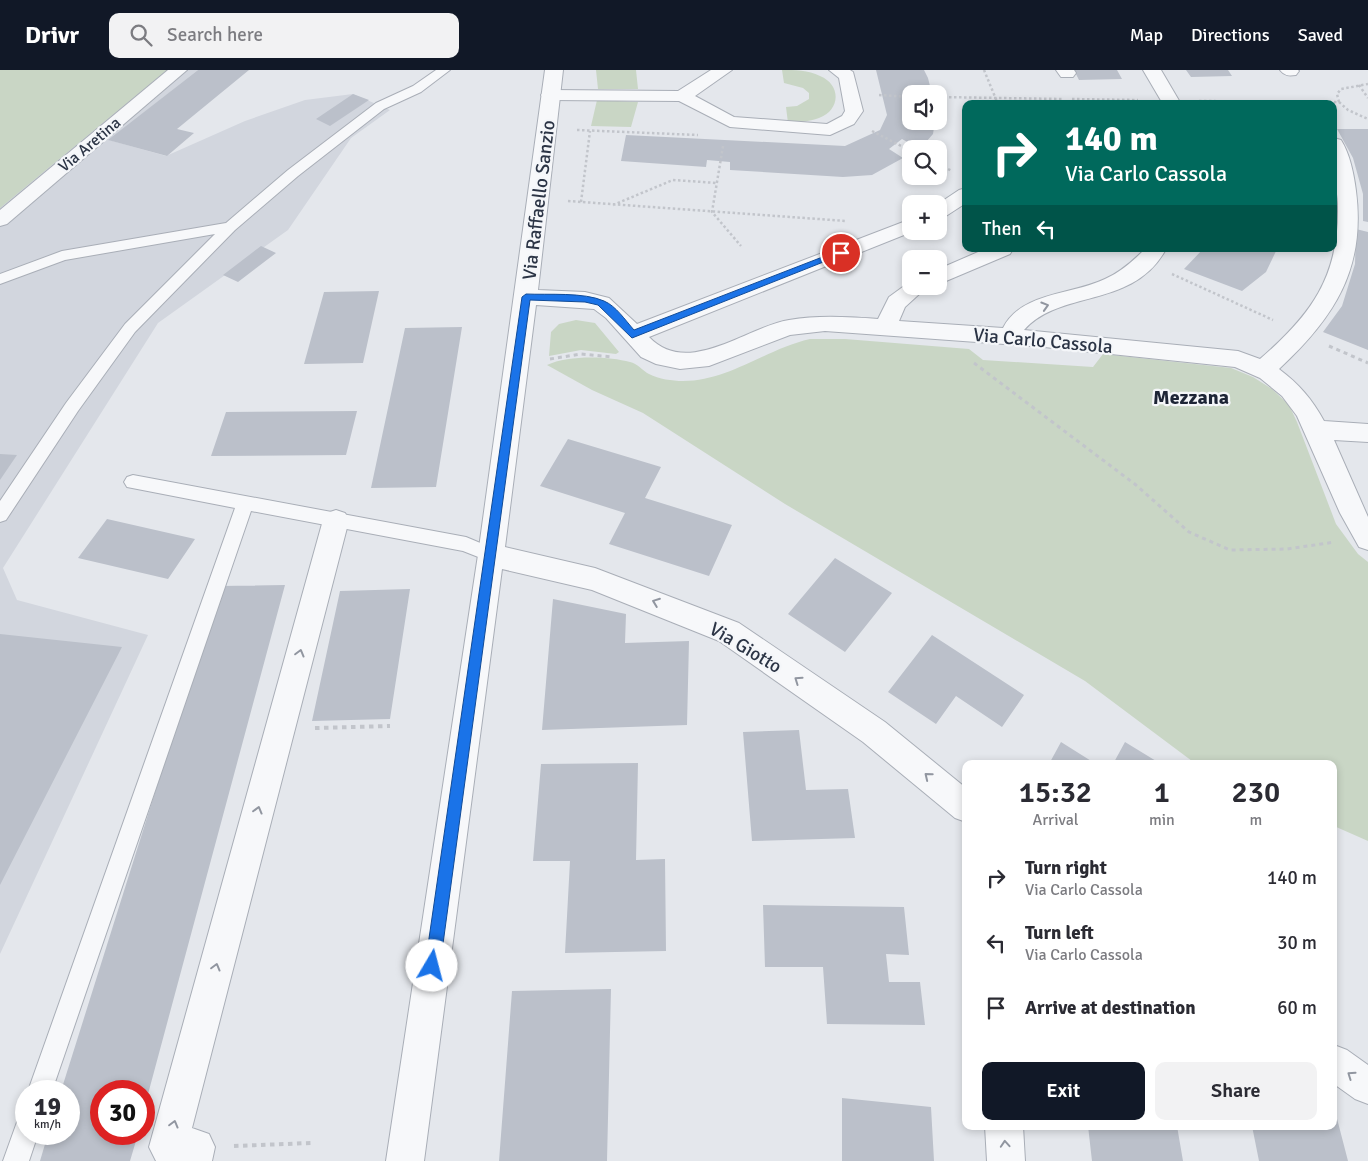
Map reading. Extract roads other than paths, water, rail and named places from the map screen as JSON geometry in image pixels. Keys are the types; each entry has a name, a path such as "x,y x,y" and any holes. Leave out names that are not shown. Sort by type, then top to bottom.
{"street":[{"name":"Via Aretina","path":"0,220 178,70"},
{"path":"682,96 722,70"},
{"path":"552,82 682,96 730,122 830,130 848,120 854,111 847,76 838,70"},
{"path":"1152,70 1170,100"},
{"name":"Via Raffaello Sanzio","path":"405,1161 491,555 526,297 552,82"},
{"path":"1264,369 1314,319 1328,299 1343,255 1348,228 1348,196 1337,153"},
{"path":"947,207 962,197"},
{"path":"632,335 902,229"},
{"path":"947,274 996,252"},
{"path":"1010,336 1016,324 1028,313 1112,286 1135,272 1150,256"},
{"path":"887,326 891,309 898,298 903,295"},
{"name":"Via Carlo Cassola","path":"526,297 585,299 601,303 614,313 632,335 656,355 688,361 719,355 773,333 799,326 839,323 1010,336 1229,357 1264,369 1300,400 1319,430 1343,495 1368,538"},
{"path":"1319,430 1368,434"},
{"path":"195,1154 168,1147 336,520"},
{"name":"Via Giotto","path":"491,555 595,579 729,632 874,732 962,804"},
{"path":"1337,1065 1368,1086"},
{"path":"1004,1130 1006,1161"}],"lane":[{"path":"0,515 72,407 130,328 230,227 293,173 380,106 417,89 444,70"},
{"path":"0,279 62,256 230,227"},
{"path":"133,482 466,544 491,555"},
{"path":"44,1080 245,503"},
{"path":"16,1161 21,1145"}],"district":[{"name":"Mezzana","path":"1191,397"}]}
